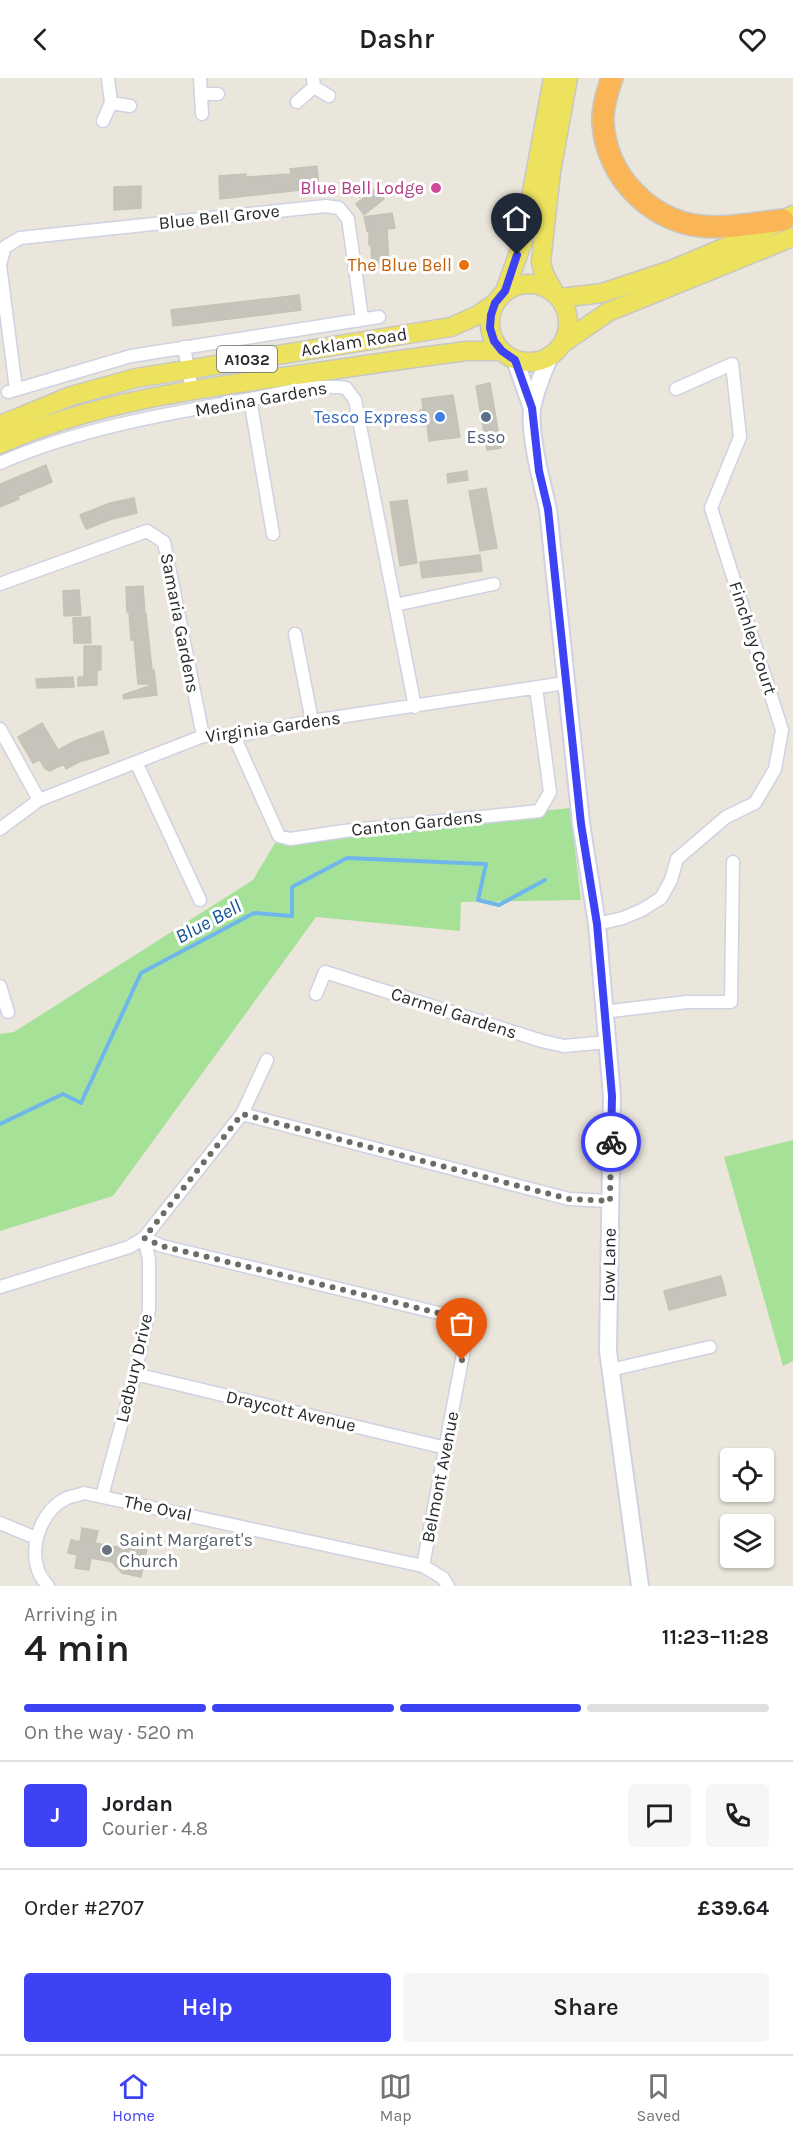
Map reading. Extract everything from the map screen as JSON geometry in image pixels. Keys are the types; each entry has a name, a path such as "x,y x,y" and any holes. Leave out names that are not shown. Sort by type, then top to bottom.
{"highway":[{"path":"612,78 606,95 603,123 608,149 618,171 633,192 653,210 678,221 699,226 789,228"}],"main road":[{"path":"509,355 494,341 490,328 491,315 523,241 553,78"},
{"path":"557,350 567,332 569,320 566,309 544,274 541,262 551,172 568,78"},
{"name":"A1032","path":"500,297 522,284 532,284 556,294 602,292 671,270 740,241 789,228"},
{"name":"A1032","path":"509,355 533,362 557,350 608,312 789,228"},
{"name":"Acklam Road","path":"0,424 71,396 136,378 451,327 478,315 500,297"},
{"name":"Low Lane","path":"532,408 541,377 557,350"},
{"name":"Acklam Road","path":"0,444 103,408 192,390 466,351 509,355"},
{"name":"Low Lane","path":"509,355 532,408 539,471 550,528 581,824 597,924 612,1096 608,1351 640,1586"}],"street":[{"path":"103,121 111,103 108,78"},
{"path":"200,78 202,114"},
{"path":"297,102 313,83 328,96"},
{"path":"201,94 218,94"},
{"path":"111,103 130,106"},
{"name":"Blue Bell Grove","path":"362,318 348,219 339,208 326,206 20,238 5,247 0,264 12,391 131,356 380,317"},
{"path":"184,347 192,390"},
{"name":"Finchley Court","path":"597,924 623,918 661,898 677,859 726,817 755,803 775,769 782,730 711,508 740,437 732,364 676,389"},
{"name":"Medina Gardens","path":"0,463 29,450 75,436 157,417 332,386 346,388 355,400 415,707"},
{"path":"250,399 273,534"},
{"name":"Samaria Gardens","path":"0,584 147,531 164,542 202,736"},
{"path":"395,604 494,584"},
{"path":"295,634 312,722"},
{"name":"Virginia Gardens","path":"0,829 39,800 202,736 234,736 565,683"},
{"name":"Canton Gardens","path":"234,736 279,836 290,839 344,831 539,811 550,792 536,688"},
{"path":"0,729 39,800"},
{"path":"136,762 200,900"},
{"path":"603,1012 687,1002 731,1002 733,862"},
{"name":"Carmel Gardens","path":"316,994 325,972 542,1041 564,1046 607,1042"},
{"path":"0,986 8,1012"},
{"path":"0,1287 129,1247 144,1238 242,1114 267,1060"},
{"path":"242,1114 569,1199 610,1201"},
{"name":"Ledbury Drive","path":"102,1496 135,1374 149,1310 149,1258 144,1238"},
{"name":"Belmont Avenue","path":"144,1238 162,1246 451,1316 462,1323 466,1338 423,1566"},
{"path":"610,1370 710,1347"},
{"name":"Draycott Avenue","path":"135,1374 446,1448"},
{"name":"The Oval","path":"36,1538 44,1518 65,1499 84,1493 423,1566 443,1578 448,1586"},
{"path":"0,1523 36,1538 35,1552 40,1575 48,1586"}],"green space":[{"path":"570,808 581,900 461,902 460,931 316,917 113,1196 0,1231 0,1034 14,1032 253,880 275,843 296,844 343,833"},
{"path":"793,1140 793,1361 783,1366 724,1157"}],"building":[{"path":"317,166 319,188 220,199 219,176 291,174 290,169"},
{"path":"141,186 141,208 114,210 114,187"},
{"path":"375,189 384,199 364,215 356,204"},
{"path":"392,213 395,228 387,229 389,266 372,267 369,230 367,231 364,217"},
{"path":"299,295 301,310 173,326 171,310"},
{"path":"490,383 501,448 487,450 476,386"},
{"path":"453,395 460,437 429,441 427,425 422,426 420,410 423,410 422,399"},
{"path":"46,465 52,482 18,496 19,499 0,507 0,484"},
{"path":"467,471 468,480 448,483 447,474"},
{"path":"486,488 497,548 480,551 469,491"},
{"path":"134,498 137,513 86,529 80,515 110,503"},
{"path":"407,500 417,563 400,566 390,502"},
{"path":"480,555 482,571 422,578 420,562"},
{"path":"143,586 157,695 124,699 123,695 155,684 138,684 134,640 131,640 129,612 127,612 126,587"},
{"path":"79,590 81,615 64,616 63,591"},
{"path":"90,617 91,643 74,643 73,618"},
{"path":"84,646 101,646 101,670 97,670 97,685 78,686 78,677 84,677"},
{"path":"73,677 74,687 37,688 36,679"},
{"path":"42,723 58,750 103,731 109,753 79,762 66,769 64,764 50,771 45,769 40,760 33,763 18,737"},
{"path":"721,1276 726,1295 669,1310 664,1291"},
{"name":"Saint Margaret's Church","path":"82,1528 98,1531 95,1543 116,1547 129,1540 148,1543 141,1577 122,1573 112,1562 91,1558 89,1570 75,1568 77,1555 68,1553 71,1540 80,1542"}],"waterway":[{"name":"Blue Bell","path":"0,1124 63,1094 81,1103 141,973 254,913 292,916 292,887 347,858 486,864 478,900 499,905 545,880"}],"way so far":[{"path":"462,1360 466,1338 462,1323 451,1316 162,1246 144,1238 242,1114 569,1199 610,1201 611,1142"}],"place":[{"name":"Blue Bell Lodge","path":"436,188"},
{"name":"The Blue Bell","path":"464,265"},
{"name":"Tesco Express","path":"440,417"},
{"name":"Esso","path":"486,417"},
{"name":"Saint Margaret's Church","path":"107,1550"}],"route":[{"path":"517,255 505,291 495,303 490,328 494,341 502,351 515,360 522,375 532,408 539,471 548,509 581,824 597,924 612,1096 611,1142"}]}
